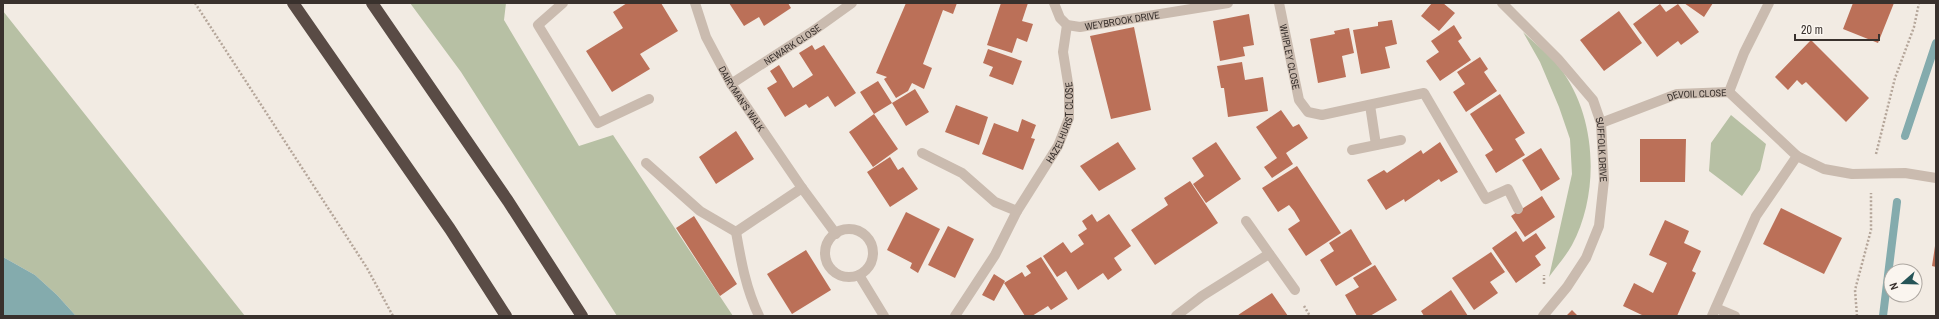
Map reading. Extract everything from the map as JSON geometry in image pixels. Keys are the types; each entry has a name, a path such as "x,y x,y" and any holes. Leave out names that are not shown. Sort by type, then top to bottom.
{"highway":[{"path":"293,3 450,229 506,316"},
{"path":"372,3 508,201 582,316"}],"street":[{"path":"563,3 538,25 598,123 649,99"},
{"name":"DAIRYMAN'S WALK","path":"695,3 706,37 731,84 802,188 836,234"},
{"name":"NEWARK CLOSE","path":"731,84 813,31 852,3"},
{"path":"1054,3 1060,18 1067,25"},
{"name":"WEYBROOK DRIVE","path":"1067,25 1080,27 1170,8 1228,3"},
{"name":"WHIPLEY CLOSE","path":"1279,3 1299,100 1308,112 1322,115 1424,93 1486,199 1508,189 1518,209"},
{"name":"SUFFOLK DRIVE","path":"1502,3 1558,59 1593,100 1601,123 1604,180 1599,226 1586,258 1567,287 1543,316"},
{"path":"1729,92 1744,53 1769,3"},
{"name":"HAZELHURST CLOSE","path":"955,316 995,255 1017,211 1058,146 1069,118 1069,89 1063,52 1067,25"},
{"name":"DEVOIL CLOSE","path":"1601,123 1677,94 1729,92 1797,156 1824,169 1852,174 1905,173 1936,178"},
{"path":"1370,105 1376,144"},
{"path":"1352,150 1401,140"},
{"path":"922,153 962,173 995,202 1017,211"},
{"path":"1734,316 1714,312 1756,216 1797,156"},
{"path":"646,162 700,211 736,232 742,266 752,300 759,316"},
{"path":"736,232 802,188"},
{"path":"1246,221 1294,290"},
{"path":"848,229 856,230 869,240 872,246 872,261 868,268 859,275 849,277 842,276 830,267 826,259 826,251 828,243 836,234 848,229"},
{"path":"1176,316 1202,296 1269,254"},
{"path":"859,275 884,316"}],"path":[{"path":"195,3 367,268 393,316"},
{"path":"1857,316 1855,290 1871,230 1872,174 1895,78 1914,27 1919,3"}],"green space":[{"path":"410,3 506,3 504,20 579,146 613,135 733,316 617,316 461,72"},
{"path":"3,11 245,316 76,316 57,295 35,275 3,257"},
{"path":"1523,32 1556,63 1572,87 1581,109 1587,131 1590,155 1590,179 1587,202 1581,224 1570,249 1549,277 1572,174 1570,139 1559,107 1540,62"},
{"path":"1731,115 1766,144 1760,170 1742,196 1709,171 1711,143"}],"water":[{"path":"3,257 35,275 57,295 76,316 3,316"}],"building":[{"path":"627,3 661,3 678,31 640,54 650,69 612,92 586,51 623,28 613,12"},
{"path":"729,3 788,3 791,8 764,26 759,17 744,26"},
{"path":"906,3 957,3 953,14 943,10 923,64 932,68 924,89 912,83 908,91 896,98 884,79 887,77 876,73"},
{"path":"1001,3 1028,3 1022,21 1033,24 1027,42 1017,38 1012,53 987,45"},
{"path":"1432,3 1443,3 1455,13 1439,31 1421,16"},
{"path":"1684,3 1713,3 1704,17"},
{"path":"1853,3 1894,3 1878,43 1843,29"},
{"path":"1660,4 1666,12 1678,4 1699,32 1681,45 1678,41 1657,57 1633,24"},
{"path":"1619,11 1642,43 1604,71 1580,40"},
{"path":"1249,14 1254,45 1243,47 1245,56 1220,61 1213,21"},
{"path":"1392,20 1397,44 1385,47 1390,68 1361,74 1353,30 1378,26 1378,22"},
{"path":"1454,25 1462,38 1458,41 1471,60 1440,81 1426,61 1439,52 1431,41"},
{"path":"1134,27 1151,110 1111,119 1090,36"},
{"path":"1349,28 1354,53 1342,56 1346,77 1318,83 1310,39 1335,34 1334,31"},
{"path":"1811,40 1869,98 1846,122 1806,82 1802,85 1797,80 1788,90 1775,77"},
{"path":"812,45 815,50 824,45 856,93 835,107 828,96 809,108 806,104 785,117 767,88 777,82 770,71 779,65 793,88 813,75 799,53"},
{"path":"988,49 1022,61 1013,85 989,76 993,67 983,63"},
{"path":"1480,57 1488,69 1484,72 1497,91 1466,112 1453,92 1465,84 1457,72"},
{"path":"1242,62 1245,80 1263,77 1268,111 1228,117 1224,88 1221,88 1217,66"},
{"path":"878,81 892,103 874,114 860,92"},
{"path":"915,89 929,112 906,126 892,103"},
{"path":"1500,94 1525,133 1515,139 1525,155 1496,173 1485,155 1493,150 1470,114"},
{"path":"956,105 988,117 979,145 945,132"},
{"path":"1281,110 1293,127 1299,124 1308,138 1286,153 1293,164 1272,178 1264,167 1277,158 1256,127"},
{"path":"874,114 898,149 873,167 849,132"},
{"path":"1022,119 1036,125 1031,138 1035,139 1023,170 982,154 994,123 1018,132"},
{"path":"736,131 754,159 716,184 699,157"},
{"path":"1640,139 1686,139 1685,182 1640,182"},
{"path":"1118,142 1136,169 1099,191 1080,166"},
{"path":"1216,142 1241,179 1206,203 1193,184 1204,176 1192,158"},
{"path":"1440,142 1458,172 1441,182 1439,179 1405,202 1404,199 1386,210 1367,180 1384,170 1387,173 1421,150 1423,154"},
{"path":"1541,148 1560,179 1541,191 1522,160"},
{"path":"890,157 898,170 903,167 918,189 890,207 867,172"},
{"path":"1297,166 1341,233 1306,256 1288,229 1300,221 1294,211 1289,205 1278,212 1262,188"},
{"path":"1190,181 1218,223 1155,265 1131,230 1168,205 1164,198"},
{"path":"1542,196 1555,217 1525,237 1511,216"},
{"path":"1781,208 1842,238 1824,274 1763,244"},
{"path":"906,212 940,229 918,273 910,268 912,263 887,250"},
{"path":"1092,214 1097,222 1109,214 1131,246 1114,258 1122,270 1108,280 1103,273 1078,290 1066,271 1057,277 1043,256 1063,242 1071,253 1084,244 1078,235 1087,229 1082,221"},
{"path":"694,216 737,284 720,296 676,228"},
{"path":"1665,220 1689,231 1684,243 1701,251 1692,271 1696,273 1677,316 1644,316 1623,306 1634,283 1653,293 1667,263 1649,255"},
{"path":"948,226 974,239 955,278 928,265"},
{"path":"1351,229 1372,264 1336,286 1320,260 1334,251 1329,243"},
{"path":"1516,231 1523,242 1536,233 1546,248 1535,256 1541,265 1516,283 1492,248"},
{"path":"1936,246 1936,267 1932,266"},
{"path":"806,250 831,290 792,314 767,274"},
{"path":"1491,252 1505,272 1490,282 1498,293 1474,310 1452,278"},
{"path":"1041,257 1068,299 1051,310 1048,306 1032,316 1025,316 1004,283 1022,272 1025,277 1031,273 1026,266"},
{"path":"1375,265 1397,300 1370,316 1357,316 1345,295 1359,287 1353,278"},
{"path":"994,274 1005,281 994,301 982,295"},
{"path":"1451,290 1468,316 1424,316 1421,311"},
{"path":"1272,293 1288,316 1237,316 1241,313"},
{"path":"1572,310 1578,316 1566,316"}],"waterway":[{"path":"1905,136 1936,43"},
{"path":"1883,316 1897,202"}]}
